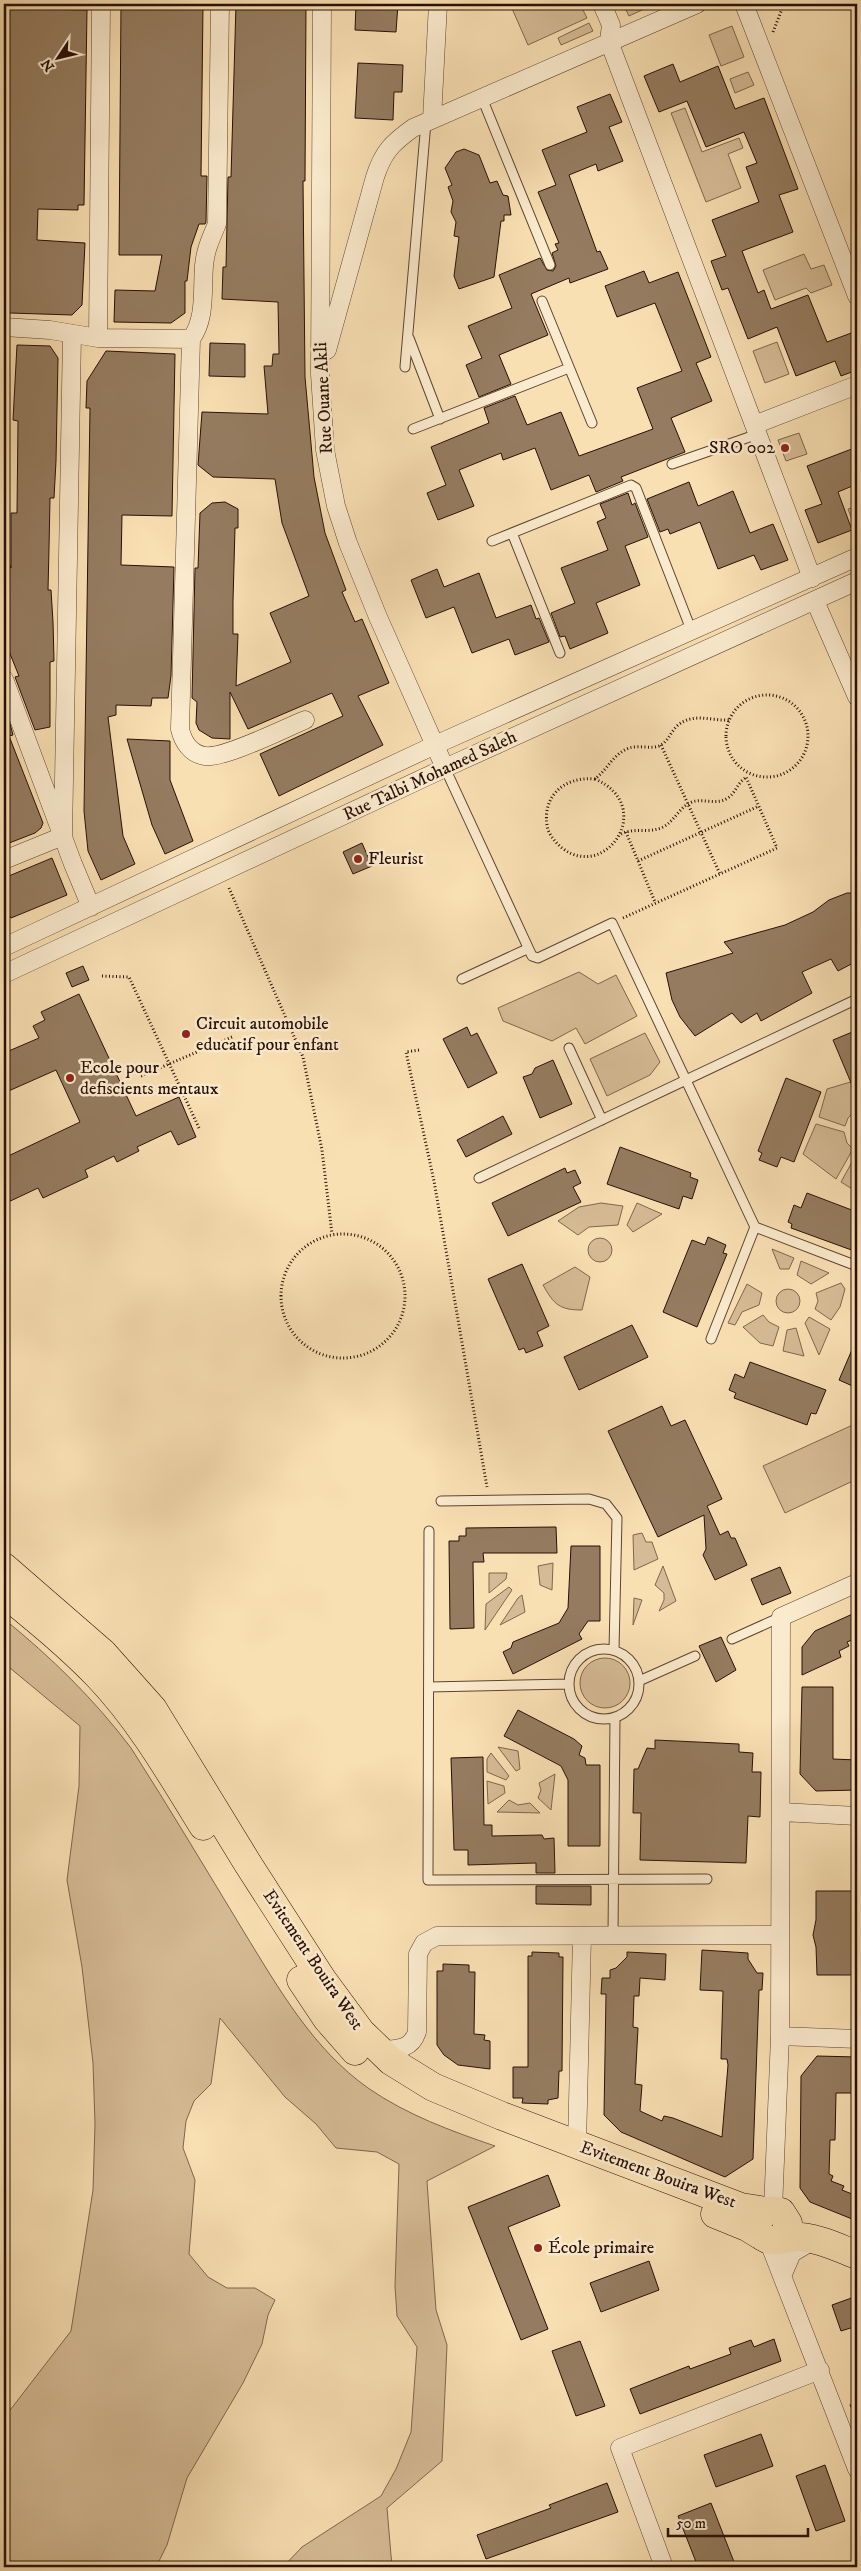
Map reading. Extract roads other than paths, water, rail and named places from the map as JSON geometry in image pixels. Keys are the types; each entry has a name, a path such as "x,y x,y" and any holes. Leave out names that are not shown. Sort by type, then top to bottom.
{"highway":[{"name":"Evitement Bouira West","path":"4,1567 103,1653 153,1709 248,1864 322,1979 361,2032 380,2050 410,2074 433,2087 577,2145 768,2218 791,2237 815,2239 857,2255"},
{"name":"Evitement Bouira West","path":"4,1593 48,1629 99,1677 130,1714 328,2019 358,2054 389,2081 428,2102 748,2227 768,2218"}],"street":[{"path":"98,338 101,4"},
{"path":"220,4 217,224 208,245 204,264 200,322 191,339 180,729 183,740 191,749 206,756 222,754 305,720"},
{"name":"Rue Ouane Akli","path":"322,4 320,374 325,450 336,506 378,617 446,768"},
{"path":"429,120 438,4"},
{"path":"602,4 611,25 609,41 812,578"},
{"path":"320,374 381,158 401,137 429,120 697,4"},
{"path":"744,4 857,296"},
{"path":"4,326 50,330 98,338 191,339"},
{"path":"63,836 72,335"},
{"path":"756,429 857,385"},
{"name":"Rue Talbi Mohamed Saleh","path":"4,947 435,745 857,557"},
{"name":"Rue Talbi Mohamed Saleh","path":"4,974 446,768 857,581"},
{"path":"815,601 857,697"},
{"path":"4,679 91,907"},
{"path":"4,860 63,836"},
{"path":"857,1583 781,1617 780,2036 768,2218 783,2274 857,2469"},
{"path":"781,1812 857,1816"},
{"path":"380,2050 404,2048 414,2042 417,2032 418,1954 424,1943 437,1936 780,1935"},
{"path":"577,2145 582,1936"},
{"path":"780,2036 857,2039"},
{"path":"783,2274 792,2253 815,2239"},
{"path":"664,2567 620,2448 820,2370"}],"lane":[{"path":"482,98 550,265"},
{"path":"405,366 429,120"},
{"path":"542,301 592,423"},
{"path":"408,336 440,419"},
{"path":"413,430 570,368"},
{"path":"672,464 756,429"},
{"path":"492,541 631,485 636,488 692,632"},
{"path":"512,533 560,653"},
{"path":"446,768 527,950 532,956 538,958 612,923 755,1227 857,1266"},
{"path":"462,979 527,950"},
{"path":"479,1178 857,999"},
{"path":"569,1048 602,1120"},
{"path":"711,1339 755,1227"},
{"path":"441,1501 589,1499 606,1504 617,1518 614,1650"},
{"path":"429,1531 428,1880 707,1879"},
{"path":"732,1639 781,1617"},
{"path":"604,1649 614,1650 632,1662 639,1681 638,1693 634,1704 615,1718 604,1719 583,1712 576,1704 569,1684 571,1673 583,1656 604,1649"},
{"path":"639,1681 695,1656"},
{"path":"429,1687 569,1684"},
{"path":"613,1936 615,1718"}],"place":[{"name":"SRO 002","path":"785,448"},
{"name":"Fleurist","path":"358,859"},
{"name":"Circuit automobile educatif pour enfant","path":"186,1034"},
{"name":"Ecole pour defiscients mentaux","path":"70,1078"},
{"name":"École primaire","path":"538,2248"}]}
